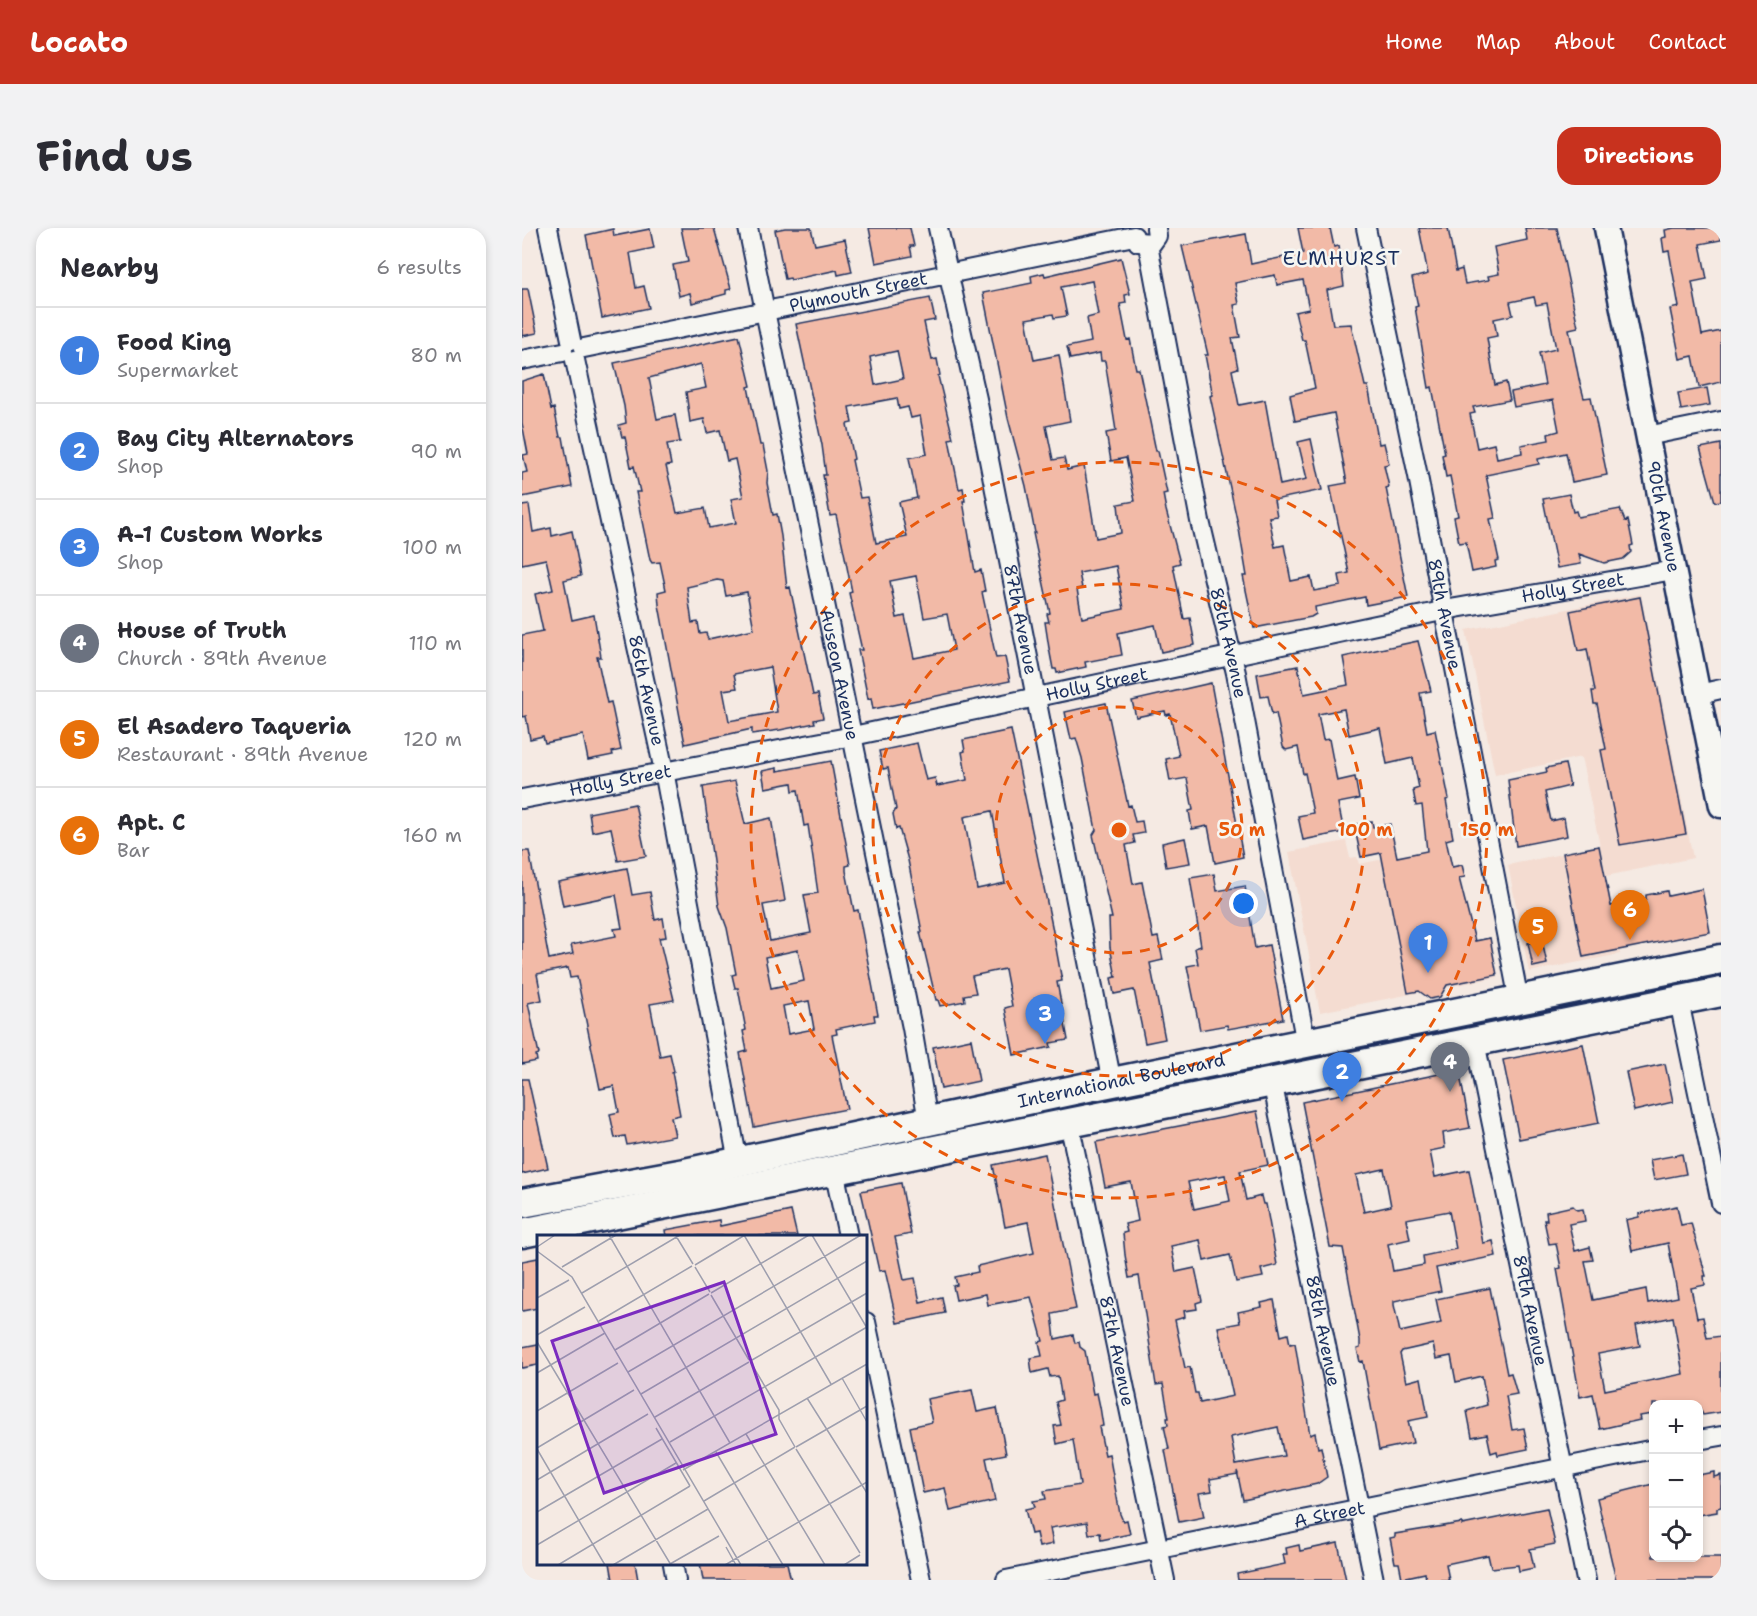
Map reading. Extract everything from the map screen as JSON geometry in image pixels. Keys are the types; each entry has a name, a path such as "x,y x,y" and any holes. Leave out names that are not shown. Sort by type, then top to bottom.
{"main road":[{"name":"International Boulevard","path":"522,1203 600,1214 738,1162 1721,959"},
{"name":"International Boulevard","path":"522,1233 600,1214 834,1170 1721,992"}],"street":[{"name":"86th Avenue","path":"548,228 664,771 738,1162"},
{"name":"Auseon Avenue","path":"748,228 853,736 928,1121"},
{"name":"87th Avenue","path":"938,228 977,399 1112,1083"},
{"name":"89th Avenue","path":"1366,228 1445,611 1519,1001"},
{"name":"90th Avenue","path":"1606,228 1721,806"},
{"name":"Plymouth Street","path":"522,360 1150,233"},
{"name":"88th Avenue","path":"1150,233 1200,521 1232,656 1306,1044"},
{"path":"1647,436 1721,421"},
{"name":"Holly Street","path":"522,799 853,736 1036,695 1445,611 1674,570"},
{"path":"1699,694 1721,689"},
{"path":"1679,1001 1721,1203"},
{"name":"89th Avenue","path":"1475,1042 1586,1580"},
{"name":"88th Avenue","path":"1272,1081 1374,1580"},
{"name":"87th Avenue","path":"1069,1122 1165,1580"},
{"path":"834,1170 848,1235"},
{"path":"867,1327 921,1580"},
{"path":"1703,1439 1721,1436"},
{"name":"A Street","path":"1005,1580 1649,1450"},
{"path":"673,1565 676,1580"}],"shaded area":[{"path":"1641,594 1693,858 1606,876 1620,954 1529,972 1508,865 1600,846 1581,757 1495,775 1466,630"},
{"path":"1346,841 1350,858 1357,857 1359,864 1429,850 1448,946 1490,938 1498,977 1320,1012 1289,852"}],"building":[{"path":"681,228 714,228 731,289 726,290 726,294 692,303 690,293 679,296 673,265 688,262"},
{"path":"811,228 815,245 845,239 852,272 838,275 837,270 791,280 790,278 785,279 775,230"},
{"path":"869,228 910,228 914,246 910,246 912,256 876,263"},
{"path":"1298,228 1330,228 1334,247 1339,246 1344,286 1327,290 1333,325 1351,324 1365,386 1368,386 1379,444 1384,443 1389,464 1384,465 1389,487 1386,488 1408,597 1366,605 1365,597 1315,607 1316,614 1311,617 1254,628 1243,576 1247,576 1239,529 1210,396 1212,395 1211,386 1205,355 1208,355 1182,246 1246,234 1251,264 1303,253","holes":["1275,275 1277,285 1303,280 1309,309 1295,312 1302,340 1305,340 1315,388 1290,395 1295,421 1334,413 1347,483 1330,486 1349,573 1339,575 1341,586 1314,591 1311,577 1291,581 1284,545 1275,547 1269,517 1277,516 1274,500 1322,490 1311,439 1298,442 1307,479 1280,485 1265,400 1239,405 1232,370 1238,368 1232,338 1240,337 1234,305 1239,304 1235,283"]},
{"path":"1419,228 1448,228 1456,271 1462,269 1465,284 1489,280 1488,276 1499,274 1494,247 1527,240 1525,228 1557,228 1578,327 1569,329 1579,379 1584,398 1591,397 1607,475 1572,482 1566,453 1538,459 1539,464 1486,475 1495,518 1490,519 1499,560 1495,561 1496,567 1472,572 1466,542 1459,543 1454,517 1458,516 1450,476 1446,477 1442,455 1445,454 1432,387 1429,388 1415,307 1418,306 1412,278 1428,274","holes":["1534,297 1536,305 1547,303 1556,349 1539,353 1545,385 1511,392 1514,407 1553,400 1559,431 1548,434 1549,440 1521,445 1522,453 1497,458 1494,444 1477,448 1470,414 1475,413 1473,407 1510,400 1506,382 1495,385 1487,338 1497,336 1494,319 1513,315 1510,302"]},
{"path":"1721,228 1721,240 1700,244 1707,279 1692,282 1702,335 1721,331 1721,382 1699,387 1693,356 1680,359 1670,309 1679,307 1669,251 1664,252 1662,238 1666,237 1665,230"},
{"path":"613,229 614,236 650,229 654,248 630,253 636,288 644,286 649,308 602,318 586,235"},
{"path":"1121,258 1130,294 1125,295 1126,303 1120,304 1127,340 1130,339 1136,369 1139,369 1156,451 1158,451 1167,493 1163,494 1166,510 1180,563 1173,565 1184,619 1190,618 1195,645 1161,652 1155,625 1118,633 1122,655 1085,662 1086,667 1057,673 1056,669 1053,669 1045,622 1049,622 1047,614 1050,613 1033,533 1035,533 1026,486 1008,418 983,293 1032,283 1031,276 1044,273 1045,276","holes":["1092,281 1098,315 1087,318 1091,342 1067,347 1070,359 1100,353 1101,361 1105,361 1116,431 1106,433 1111,461 1126,458 1135,501 1118,504 1121,533 1096,538 1084,466 1067,470 1064,458 1053,460 1046,426 1070,421 1059,355 1034,360 1026,319 1053,314 1054,318 1067,316 1061,287","1116,566 1124,609 1082,618 1077,589 1082,588 1079,573"]},
{"path":"522,289 528,289 537,333 522,336"},
{"path":"930,298 935,320 924,322 932,360 937,359 940,375 938,376 953,438 949,439 959,489 963,488 965,501 963,501 975,572 981,570 985,591 982,592 996,658 1005,657 1010,681 873,709 871,698 868,699 858,650 862,650 849,593 852,592 836,515 830,516 823,475 826,475 822,445 796,324","holes":["897,351 903,379 875,385 870,357","897,398 899,409 908,407 911,418 920,416 927,454 909,458 917,498 899,502 907,537 876,543 867,497 860,498 852,460 854,459 847,424 852,423 849,407","916,576 924,618 947,614 954,650 914,658 905,616 897,618 890,581"]},
{"path":"739,336 751,386 748,387 760,445 763,445 768,471 767,483 773,515 777,514 787,588 790,587 813,695 818,694 823,718 814,720 815,723 752,734 752,729 685,744 659,605 658,592 666,590 660,562 652,563 650,560 636,492 640,492 634,466 631,467 625,437 622,437 619,425 626,423 614,363","holes":["701,364 706,388 686,392 690,422 704,419 707,433 720,430 727,461 735,459 743,497 731,499 736,523 709,528 705,508 677,513 666,466 671,465 667,444 680,442 675,415 657,419 649,378","717,580 723,581 726,596 747,592 754,629 708,639 706,633 700,634 698,622 692,623 687,587","770,667 777,712 729,721 723,690 737,688 734,674"]},
{"path":"544,374 551,409 554,408 560,437 563,437 572,487 522,497 522,473 527,472 523,455 528,454 522,423 522,381"},
{"path":"1707,388 1710,405 1681,410 1678,393"},
{"path":"1721,444 1721,501 1715,502 1700,448"},
{"path":"1569,494 1573,512 1576,511 1578,517 1620,509 1625,521 1628,520 1633,545 1630,546 1631,552 1623,559 1604,563 1579,554 1581,564 1557,568 1543,499"},
{"path":"529,505 533,532 551,528 552,536 572,531 581,576 564,580 572,620 594,615 601,657 597,657 607,703 611,702 621,750 612,752 613,755 588,760 583,735 545,743 543,736 530,739 526,716 522,717 522,635 543,631 535,594 553,590 546,559 522,564 522,506"},
{"path":"1640,597 1686,834 1620,845 1601,750 1606,749 1597,704 1594,704 1592,691 1595,691 1587,649 1578,651 1570,611"},
{"path":"1418,641 1431,691 1420,693 1427,732 1435,730 1449,799 1446,800 1453,838 1446,840 1452,867 1462,865 1465,877 1459,878 1475,941 1490,938 1497,975 1447,985 1440,997 1430,999 1419,991 1408,993 1381,853 1361,857 1354,825 1372,821 1373,827 1390,824 1397,857 1427,851 1422,805 1416,806 1413,790 1419,788 1413,758 1387,764 1380,728 1349,735 1344,709 1318,714 1323,740 1329,739 1337,781 1355,777 1359,799 1338,803 1344,832 1303,840 1298,816 1313,813 1298,747 1286,750 1283,747 1276,713 1272,714 1268,696 1261,697 1257,674 1298,666 1304,694 1348,685 1343,657"},
{"path":"1211,683 1243,857 1215,863 1208,826 1192,829 1189,811 1193,810 1187,778 1170,781 1166,759 1179,756 1170,714 1166,715 1165,711 1136,717 1132,701"},
{"path":"1106,703 1128,806 1131,805 1135,822 1142,821 1144,833 1133,835 1135,843 1126,845 1133,884 1142,882 1153,938 1158,937 1163,960 1150,963 1165,1039 1145,1043 1134,990 1114,994 1111,978 1116,977 1110,947 1109,918 1112,918 1093,835 1096,830 1082,758 1076,738 1071,739 1065,712"},
{"path":"1011,730 1062,981 1057,982 1068,1040 1050,1043 1051,1047 1014,1055 1005,1008 1012,1006 1005,969 972,976 976,993 964,995 965,1001 940,1006 936,1000 920,932 922,932 908,860 899,828 896,829 893,814 896,809 888,768 883,769 879,751 917,743 926,780 935,778 937,786 967,780 962,752 965,751 963,740","holes":["992,811 1005,883 977,889 964,817"]},
{"path":"831,761 850,865 846,866 846,871 854,911 858,910 878,1015 874,1015 875,1021 836,1029 837,1034 832,1035 847,1109 754,1127 740,1053 747,1051 743,1031 746,1030 738,988 735,988 732,975 736,974 727,928 719,906 703,787 735,781 745,824 771,818 785,901 763,905 770,941 811,933 804,895 818,893 808,825 804,826 798,790 793,791 792,783 765,788 762,771 777,768 777,771","holes":["798,950 804,981 771,988 765,957","809,1001 814,1029 788,1034 783,1006"]},
{"path":"1565,764 1570,786 1545,792 1551,821 1564,818 1567,836 1516,846 1508,780 1547,772 1546,768"},
{"path":"635,804 646,856 618,861 611,828 592,832 589,813"},
{"path":"1185,838 1190,863 1166,867 1162,843"},
{"path":"1599,846 1611,906 1646,899 1646,895 1667,891 1668,896 1702,889 1710,932 1583,957 1563,853"},
{"path":"522,851 529,851 549,959 573,954 571,945 616,936 614,929 622,928 616,895 563,906 558,882 627,868 632,895 650,892 655,920 663,918 666,937 659,938 674,1000 650,1004 660,1056 670,1054 674,1071 672,1072 680,1115 671,1117 675,1136 627,1145 625,1136 615,1138 610,1114 619,1112 614,1086 600,1089 577,977 570,978 568,968 537,974 542,1000 528,1003 539,1054 536,1055 537,1061 522,1064"},
{"path":"1214,874 1217,891 1245,886 1255,948 1269,945 1283,1019 1228,1029 1227,1025 1200,1030 1187,966 1198,964 1195,948 1201,946 1190,878"},
{"path":"1542,941 1547,964 1533,967 1528,943"},
{"path":"971,1039 979,1081 941,1089 933,1047"},
{"path":"1583,1044 1599,1123 1519,1139 1503,1060"},
{"path":"1665,1064 1673,1102 1634,1111 1626,1072"},
{"path":"1459,1070 1470,1128 1443,1133 1445,1148 1430,1151 1435,1177 1469,1170 1483,1243 1493,1241 1496,1256 1436,1268 1441,1291 1394,1301 1394,1305 1400,1332 1441,1323 1436,1299 1490,1288 1507,1374 1511,1373 1517,1394 1506,1396 1512,1430 1524,1428 1528,1449 1498,1455 1497,1451 1491,1453 1487,1434 1472,1437 1467,1411 1487,1405 1482,1376 1456,1382 1451,1356 1436,1359 1433,1344 1402,1351 1400,1354 1406,1382 1421,1378 1428,1417 1408,1421 1413,1443 1379,1450 1363,1361 1360,1362 1357,1349 1360,1348 1360,1340 1343,1248 1330,1247 1302,1102","holes":["1384,1169 1391,1206 1364,1212 1356,1175","1449,1211 1456,1249 1423,1256 1424,1265 1393,1271 1388,1244 1410,1239 1406,1219"]},
{"path":"522,1079 528,1079 548,1168 522,1174"},
{"path":"1257,1111 1268,1165 1240,1171 1246,1200 1261,1196 1263,1204 1266,1204 1277,1265 1261,1269 1263,1277 1236,1282 1230,1255 1204,1261 1200,1240 1171,1246 1176,1272 1195,1268 1202,1301 1196,1303 1197,1309 1184,1311 1185,1317 1175,1320 1185,1368 1190,1367 1195,1393 1198,1393 1200,1403 1233,1396 1218,1327 1240,1323 1238,1312 1262,1307 1261,1303 1274,1300 1281,1336 1288,1334 1290,1344 1295,1343 1310,1435 1315,1433 1318,1448 1321,1447 1327,1477 1317,1484 1243,1500 1238,1474 1210,1479 1212,1491 1199,1493 1204,1517 1179,1522 1165,1450 1169,1449 1164,1426 1168,1425 1167,1418 1169,1418 1163,1384 1156,1385 1139,1276 1129,1278 1125,1255 1123,1233 1127,1232 1125,1224 1138,1221 1131,1182 1105,1187 1096,1142","holes":["1225,1175 1230,1201 1194,1209 1188,1182","1278,1427 1284,1456 1236,1465 1231,1437"]},
{"path":"1045,1154 1076,1309 1052,1314 1055,1339 1073,1335 1075,1343 1079,1342 1080,1347 1085,1351 1093,1394 1097,1393 1100,1407 1103,1426 1099,1427 1105,1455 1109,1454 1120,1514 1123,1521 1127,1520 1130,1534 1101,1540 1100,1533 1089,1534 1087,1522 1050,1528 1053,1544 1039,1547 1036,1533 1031,1534 1025,1509 1035,1507 1033,1501 1046,1499 1044,1491 1080,1485 1073,1440 1057,1444 1054,1426 1061,1425 1056,1402 1062,1400 1058,1376 1050,1377 1048,1369 1032,1373 1030,1358 1042,1356 1039,1342 1043,1341 1031,1297 988,1305 986,1294 956,1300 953,1286 957,1285 955,1277 978,1272 977,1266 1034,1253 1028,1222 1005,1227 993,1165"},
{"path":"1682,1154 1686,1174 1654,1180 1650,1160"},
{"path":"901,1183 911,1234 895,1237 904,1280 915,1278 920,1302 942,1297 945,1313 897,1323 885,1270 879,1271 861,1191"},
{"path":"1573,1206 1577,1210 1583,1209 1585,1221 1569,1224 1575,1251 1590,1247 1593,1260 1585,1261 1593,1300 1646,1289 1648,1303 1678,1297 1668,1243 1632,1251 1626,1220 1639,1217 1639,1214 1677,1206 1681,1225 1691,1223 1706,1276 1704,1276 1705,1285 1691,1288 1697,1318 1703,1317 1707,1338 1721,1336 1721,1412 1703,1415 1703,1400 1649,1400 1649,1415 1639,1416 1640,1420 1600,1429 1593,1394 1580,1397 1557,1269 1561,1268 1556,1243 1549,1244 1544,1220 1547,1220 1546,1212","holes":["1673,1317 1683,1374 1605,1390 1598,1354 1640,1346 1636,1325"]},
{"path":"791,1211 797,1235 666,1235 665,1230 719,1220 720,1226"},
{"path":"537,1258 537,1308 522,1311 522,1261"},
{"path":"537,1344 537,1365 522,1368 522,1347"},
{"path":"972,1390 977,1412 997,1408 1006,1454 986,1458 995,1501 950,1511 945,1488 923,1493 910,1427 932,1422 927,1399"},
{"path":"1714,1472 1714,1477 1721,1475 1721,1507 1717,1508 1717,1512 1703,1514 1703,1474"},
{"path":"1649,1485 1649,1562 1703,1562 1703,1557 1721,1557 1721,1580 1616,1580 1597,1498"},
{"path":"1547,1508 1555,1544 1530,1549 1534,1568 1519,1571 1518,1565 1491,1568 1488,1555 1446,1564 1449,1580 1426,1580 1425,1573 1402,1578 1399,1563 1395,1563 1390,1538 1395,1537 1395,1534 1462,1523 1462,1525"},
{"path":"1338,1543 1346,1580 1238,1580 1237,1574 1285,1564 1283,1554 1287,1554 1286,1548 1299,1545 1300,1551"},
{"path":"610,1565 635,1565 638,1580 613,1580"},
{"path":"700,1565 787,1565 791,1580 703,1580"}],"place":[{"name":"Apt. C","path":"1630,940"},
{"name":"El Asadero Taqueria","path":"1538,957"},
{"name":"Food King","path":"1428,973"},
{"name":"A-1 Custom Works","path":"1045,1044"},
{"name":"House of Truth","path":"1450,1092"},
{"name":"Bay City Alternators","path":"1342,1102"}],"district":[{"name":"ELMHURST","path":"1342,258"}]}
